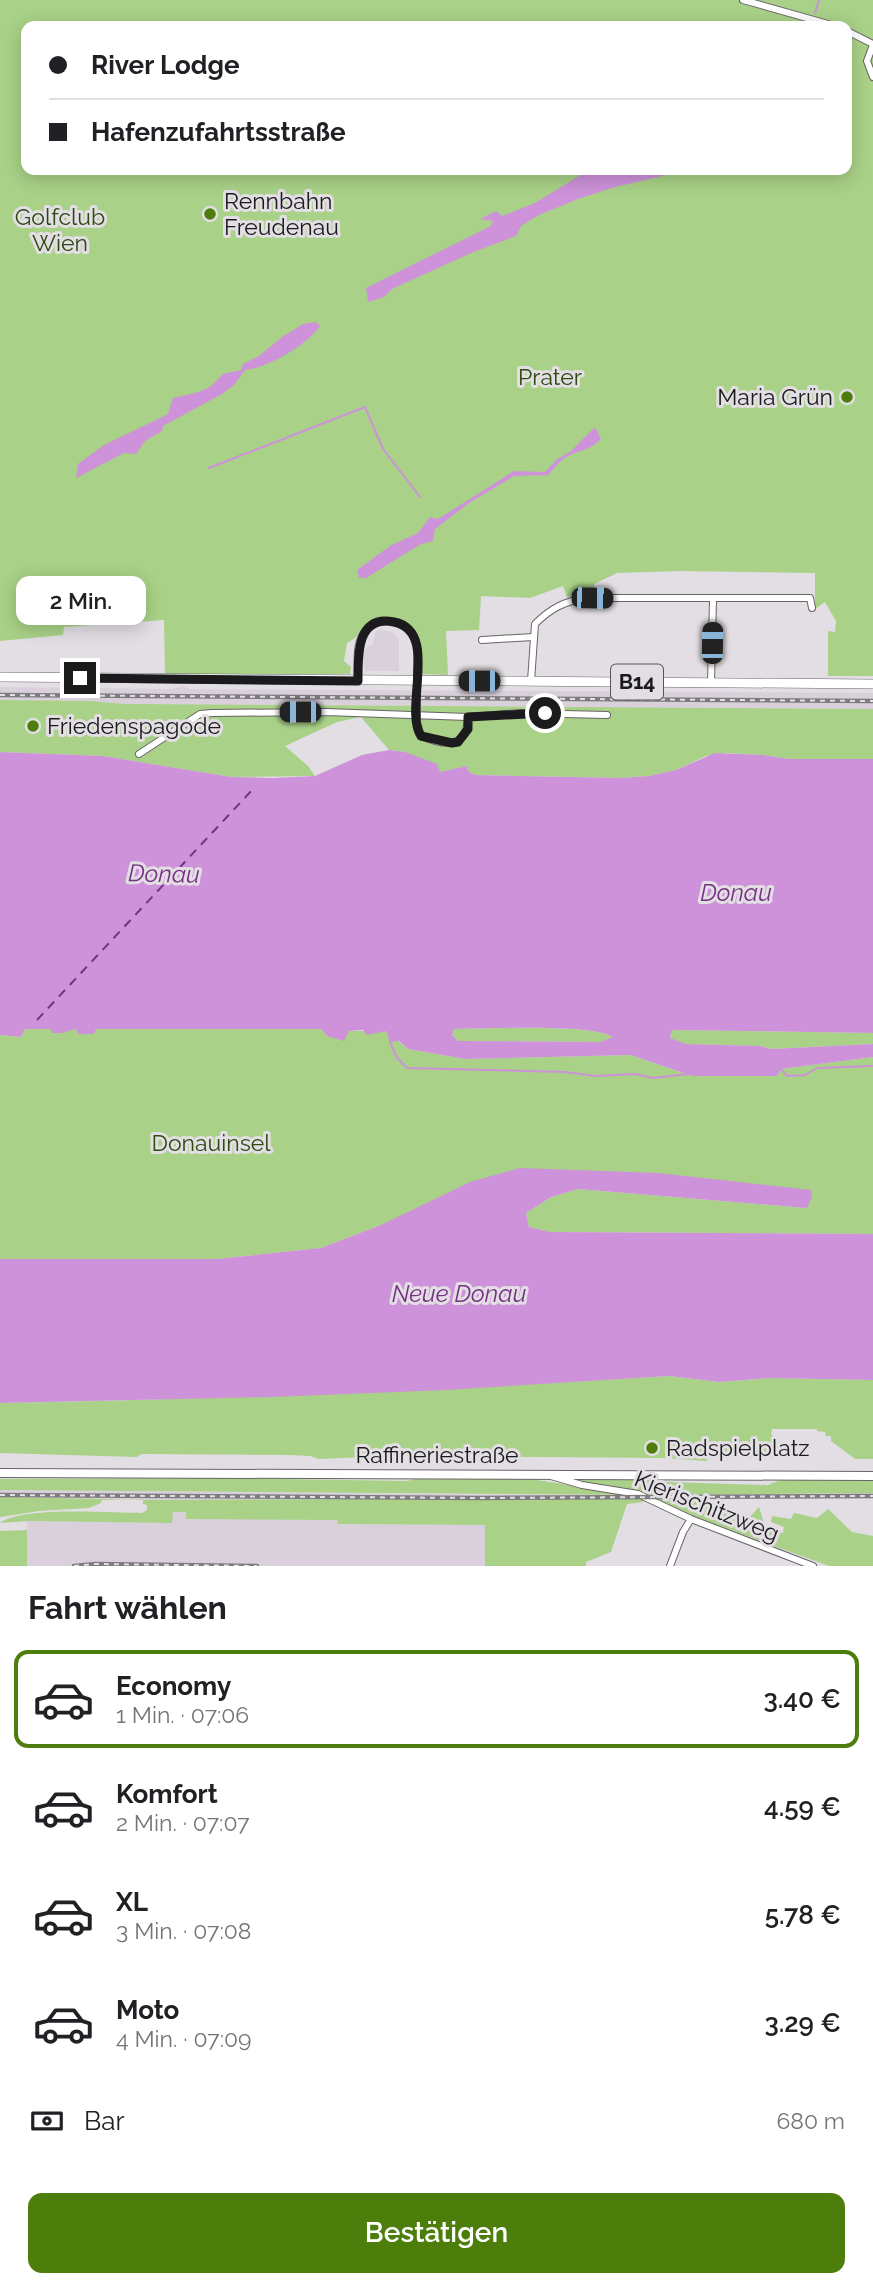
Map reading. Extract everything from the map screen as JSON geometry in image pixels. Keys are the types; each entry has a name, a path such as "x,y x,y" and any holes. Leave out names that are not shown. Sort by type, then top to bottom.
{"main road":[{"name":"B14","path":"0,677 873,684"},
{"name":"Raffineriestraße","path":"0,1473 873,1476"}],"street":[{"path":"744,0 818,21"},
{"path":"852,34 873,45 867,61 873,76"},
{"path":"531,681 535,624 567,600 810,598 812,608"},
{"path":"711,683 713,600"},
{"path":"358,681 360,642 370,627 386,621 404,626 415,638 418,669 417,723 421,736 458,742 468,729 468,717"},
{"path":"482,640 533,637"},
{"path":"139,754 200,714 326,712 468,717 521,713 607,715"},
{"name":"Kierischitzweg","path":"546,1475 582,1485 633,1492 691,1519 813,1566"},
{"path":"670,1566 691,1519"}],"shaded area":[{"path":"376,631 393,632 399,639 399,671 365,671 363,657 367,646 372,645"},
{"path":"184,686 189,689 873,693 873,709 126,704 0,700 0,687 172,689"},
{"path":"0,1490 540,1495 873,1493 873,1498 162,1500 0,1497"},
{"path":"172,1512 186,1512 186,1518 338,1520 338,1524 485,1525 485,1566 27,1566 27,1521 172,1523"}],"green space":[{"name":"Prater","path":"0,0 873,0 873,676 828,676 828,631 835,632 836,621 825,602 815,609 815,573 617,573 594,584 594,593 567,597 563,586 530,598 481,596 479,630 446,631 448,675 422,674 418,637 410,626 391,618 371,622 347,643 344,661 351,667 350,674 165,674 164,620 64,627 63,635 0,641"},
{"path":"0,700 126,704 873,709 873,759 789,759 724,753 706,756 676,770 649,776 621,778 475,775 468,771 467,766 440,772 405,752 389,750 361,717 337,722 285,746 308,766 315,776 231,777 103,756 0,752"},
{"path":"560,1028 614,1037 600,1042 458,1041 452,1035 453,1029"},
{"name":"Donauinsel","path":"25,1029 321,1029 327,1036 349,1031 386,1031 408,1049 465,1059 631,1055 692,1076 777,1076 781,1069 873,1057 873,1234 550,1232 529,1227 526,1213 551,1197 578,1189 807,1208 658,1173 381,1225 321,1248 217,1259 0,1259 0,1035 21,1037"},
{"path":"672,1030 873,1033 873,1044 771,1049 760,1046 686,1044 670,1039"},
{"path":"669,1376 719,1382 769,1378 873,1380 873,1459 855,1459 831,1441 831,1436 826,1436 825,1432 817,1429 772,1429 771,1434 781,1444 780,1458 710,1457 706,1461 664,1458 389,1456 319,1459 289,1455 141,1454 137,1457 0,1453 0,1403 334,1393"},
{"path":"424,1477 530,1479 635,1495 0,1490 0,1479 407,1481"},
{"path":"834,1478 873,1480 873,1493 645,1495 580,1482 580,1479 654,1479 667,1482 768,1485 790,1479"},
{"path":"0,1497 128,1499 102,1500 89,1508 0,1517"},
{"path":"643,1498 643,1502 627,1504 611,1552 586,1562 586,1566 485,1566 485,1525 186,1519 186,1512 173,1512 172,1523 0,1523 27,1514 46,1512 142,1513 147,1510 143,1500"},
{"path":"653,1498 707,1498 707,1502 749,1518 759,1507 766,1530 783,1533 784,1527 771,1522 772,1516 791,1519 794,1513 817,1518 828,1509 852,1532 873,1536 873,1566 829,1566 698,1518"},
{"path":"27,1530 27,1566 0,1566 0,1531"}],"water":[{"path":"581,175 667,175 615,187 539,215 521,226 516,236 471,253 392,289 384,297 368,302 366,288 491,226 493,221 480,219 496,211 502,216 535,203"},
{"path":"316,322 320,326 297,348 265,365 245,370 234,385 222,394 163,426 162,431 145,441 136,454 124,453 76,478 78,464 104,445 168,414 173,398 210,387 223,374 241,370 243,364 259,356 303,324"},
{"path":"595,427 601,439 566,457 548,475 514,476 469,503 435,529 433,541 421,544 366,578 359,578 357,570 390,546 418,533 430,517 438,519 514,471 545,472"},
{"name":"Donau","path":"389,750 405,752 437,764 440,772 467,766 468,771 475,775 621,778 676,770 715,753 789,759 873,759 873,1033 672,1030 670,1038 686,1044 760,1046 771,1049 873,1044 873,1057 781,1069 777,1076 692,1076 631,1055 465,1059 408,1049 399,1041 390,1042 386,1031 367,1035 363,1030 349,1031 344,1041 327,1036 321,1029 96,1029 94,1034 78,1034 76,1029 51,1033 51,1029 25,1029 21,1037 0,1035 0,752 103,756 231,777 273,778 315,776 362,755","holes":["561,1028 613,1037 600,1042 458,1041 452,1035 454,1029"]},
{"name":"Neue Donau","path":"520,1168 658,1173 811,1190 812,1196 807,1208 578,1189 551,1197 526,1213 529,1227 550,1232 873,1234 873,1380 769,1378 719,1382 669,1376 446,1390 0,1403 0,1259 217,1259 321,1248 381,1225 470,1182"}],"waterway":[{"path":"815,13 819,0"},
{"path":"209,468 365,407 383,449 420,497"},
{"path":"390,1042 397,1058 407,1068 565,1072 595,1076 635,1074 653,1078 688,1074"},
{"path":"781,1069 787,1076 805,1075 817,1068 873,1066"}],"ferry route":[{"path":"37,1020 254,788"}],"railway":[{"path":"0,695 873,701"},
{"path":"0,1495 481,1498 873,1496"},
{"path":"74,1566 257,1566"}],"place":[{"name":"Rennbahn Freudenau","path":"210,214"},
{"name":"Maria Grün","path":"847,397"},
{"name":"Friedenspagode","path":"33,726"},
{"name":"Radspielplatz","path":"652,1448"}],"route":[{"path":"80,678 358,681 358,651 363,634 377,623 386,621 404,626 417,644 417,723 421,736 458,742 468,729 468,717 545,713"}],"park label":[{"name":"Golfclub Wien","path":"60,230"}]}
